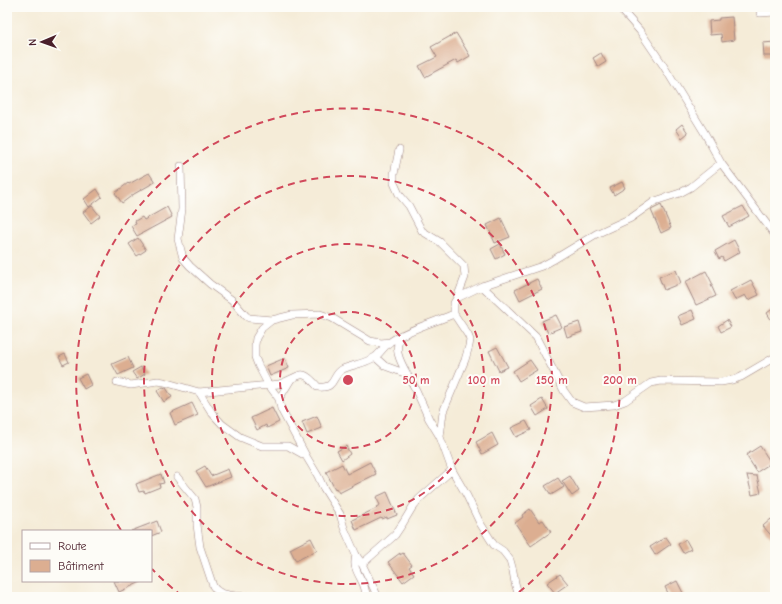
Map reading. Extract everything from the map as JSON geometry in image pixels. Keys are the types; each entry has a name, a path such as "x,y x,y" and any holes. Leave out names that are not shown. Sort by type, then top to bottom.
{"street":[{"path":"619,7 640,31 659,60 704,132 721,163 774,232"},
{"path":"760,13 775,12"},
{"path":"399,150 394,174 394,183 398,194 409,206 422,231 440,242 464,266 465,277 454,303 454,314 470,340 463,366 443,412 440,437"},
{"path":"457,298 482,286 542,266 596,234 631,218 655,201 680,193 691,187 721,163"},
{"path":"181,166 182,209 178,239 183,258 213,287 228,296 246,316 249,318 272,320 300,314 326,315 370,341 381,343 390,342"},
{"path":"482,286 536,337 564,391 572,402 584,407 614,405 626,401 652,383 662,381 721,382 732,380 741,377 775,357"},
{"path":"117,382 131,385 158,381 200,392 279,384 305,374 309,376 318,387 324,388 332,384 342,369 375,357 390,342 402,335 454,314"},
{"path":"272,320 259,332 255,345 255,357 258,365 268,384 279,399 281,409 306,456 340,514 344,528 356,555 378,597"},
{"path":"402,335 397,342 397,350 400,359 429,419 440,437 452,470 488,536 494,545 510,560 514,571 515,583 521,597"},
{"path":"375,357 385,366 407,374"},
{"path":"279,399 290,381"},
{"path":"200,392 212,413 222,424 240,437 262,446 288,446 306,456"},
{"path":"362,564 395,535 419,499 452,470"},
{"path":"176,476 195,499 198,515 197,525 200,547 212,586 216,591 221,593 244,597"},
{"path":"356,555 356,568 366,589 366,597"}],"building":[{"path":"732,17 734,40 722,42 721,34 710,35 709,21 719,20 719,18"},
{"path":"456,33 470,56 458,63 456,60 425,77 419,66 437,57 431,47"},
{"path":"775,42 775,56 764,56 763,43"},
{"path":"601,53 606,62 598,67 593,58"},
{"path":"682,124 688,133 682,138 676,129"},
{"path":"149,173 155,182 122,203 115,193 128,183 129,184"},
{"path":"622,182 625,188 614,195 610,188"},
{"path":"97,189 102,197 89,207 84,199"},
{"path":"661,205 671,228 661,233 651,210"},
{"path":"92,206 100,216 91,223 83,212"},
{"path":"743,206 749,216 729,227 723,216"},
{"path":"167,207 172,217 137,236 131,226 136,224 135,221 142,217 144,220"},
{"path":"501,218 510,237 495,243 487,225"},
{"path":"138,238 146,250 137,256 129,244"},
{"path":"734,240 740,252 724,261 722,257 719,259 715,251"},
{"path":"500,244 505,254 496,259 491,249"},
{"path":"676,270 681,283 664,290 659,277"},
{"path":"706,271 713,285 711,285 716,296 696,305 685,282"},
{"path":"537,279 542,289 520,300 515,290"},
{"path":"751,280 759,295 748,300 745,295 735,300 730,291"},
{"path":"775,307 775,326 767,313"},
{"path":"692,310 696,319 682,325 678,316"},
{"path":"556,315 562,327 548,333 542,321"},
{"path":"727,320 731,327 721,332 718,326"},
{"path":"579,322 582,332 567,337 564,327"},
{"path":"497,347 508,367 499,371 489,351"},
{"path":"65,354 69,362 63,365 59,357"},
{"path":"128,357 133,368 118,375 112,364"},
{"path":"285,358 289,368 270,376 266,366"},
{"path":"530,360 537,370 519,381 513,371"},
{"path":"141,367 145,374 137,379 132,372"},
{"path":"86,374 91,385 84,389 78,378"},
{"path":"163,387 166,388 172,397 164,402 157,391"},
{"path":"542,399 548,409 537,416 531,406"},
{"path":"192,403 198,415 175,425 170,413"},
{"path":"272,408 279,422 267,428 266,425 257,430 251,418"},
{"path":"317,416 322,428 307,434 302,422"},
{"path":"526,421 531,430 516,437 511,428"},
{"path":"492,433 498,445 482,454 476,442"},
{"path":"346,446 350,454 342,460 337,451"},
{"path":"760,446 771,463 757,472 746,455"},
{"path":"370,462 376,474 339,493 336,488 335,489 326,472 342,464 347,474"},
{"path":"205,466 211,476 228,469 231,477 206,487 196,471"},
{"path":"161,474 164,483 159,484 160,487 145,493 144,491 139,492 136,484"},
{"path":"747,475 757,476 761,493 752,495"},
{"path":"570,476 579,491 572,496 562,481"},
{"path":"558,478 564,487 551,495 545,486"},
{"path":"387,492 397,515 387,519 387,517 381,518 356,530 352,520 377,508 376,507 380,505 376,497"},
{"path":"530,509 539,522 543,520 551,532 531,546 515,523"},
{"path":"771,519 775,524 775,540 763,526"},
{"path":"157,521 161,532 152,536 152,530 134,530"},
{"path":"666,537 671,544 655,555 650,547"},
{"path":"311,538 317,550 296,561 290,549"},
{"path":"686,540 691,549 683,553 678,544"},
{"path":"400,553 400,555 403,553 412,565 409,567 414,574 403,582 388,562"},
{"path":"560,574 568,584 555,593 547,583"},
{"path":"677,581 685,597 670,597 665,587"},
{"path":"114,582 141,582 119,592"}]}
